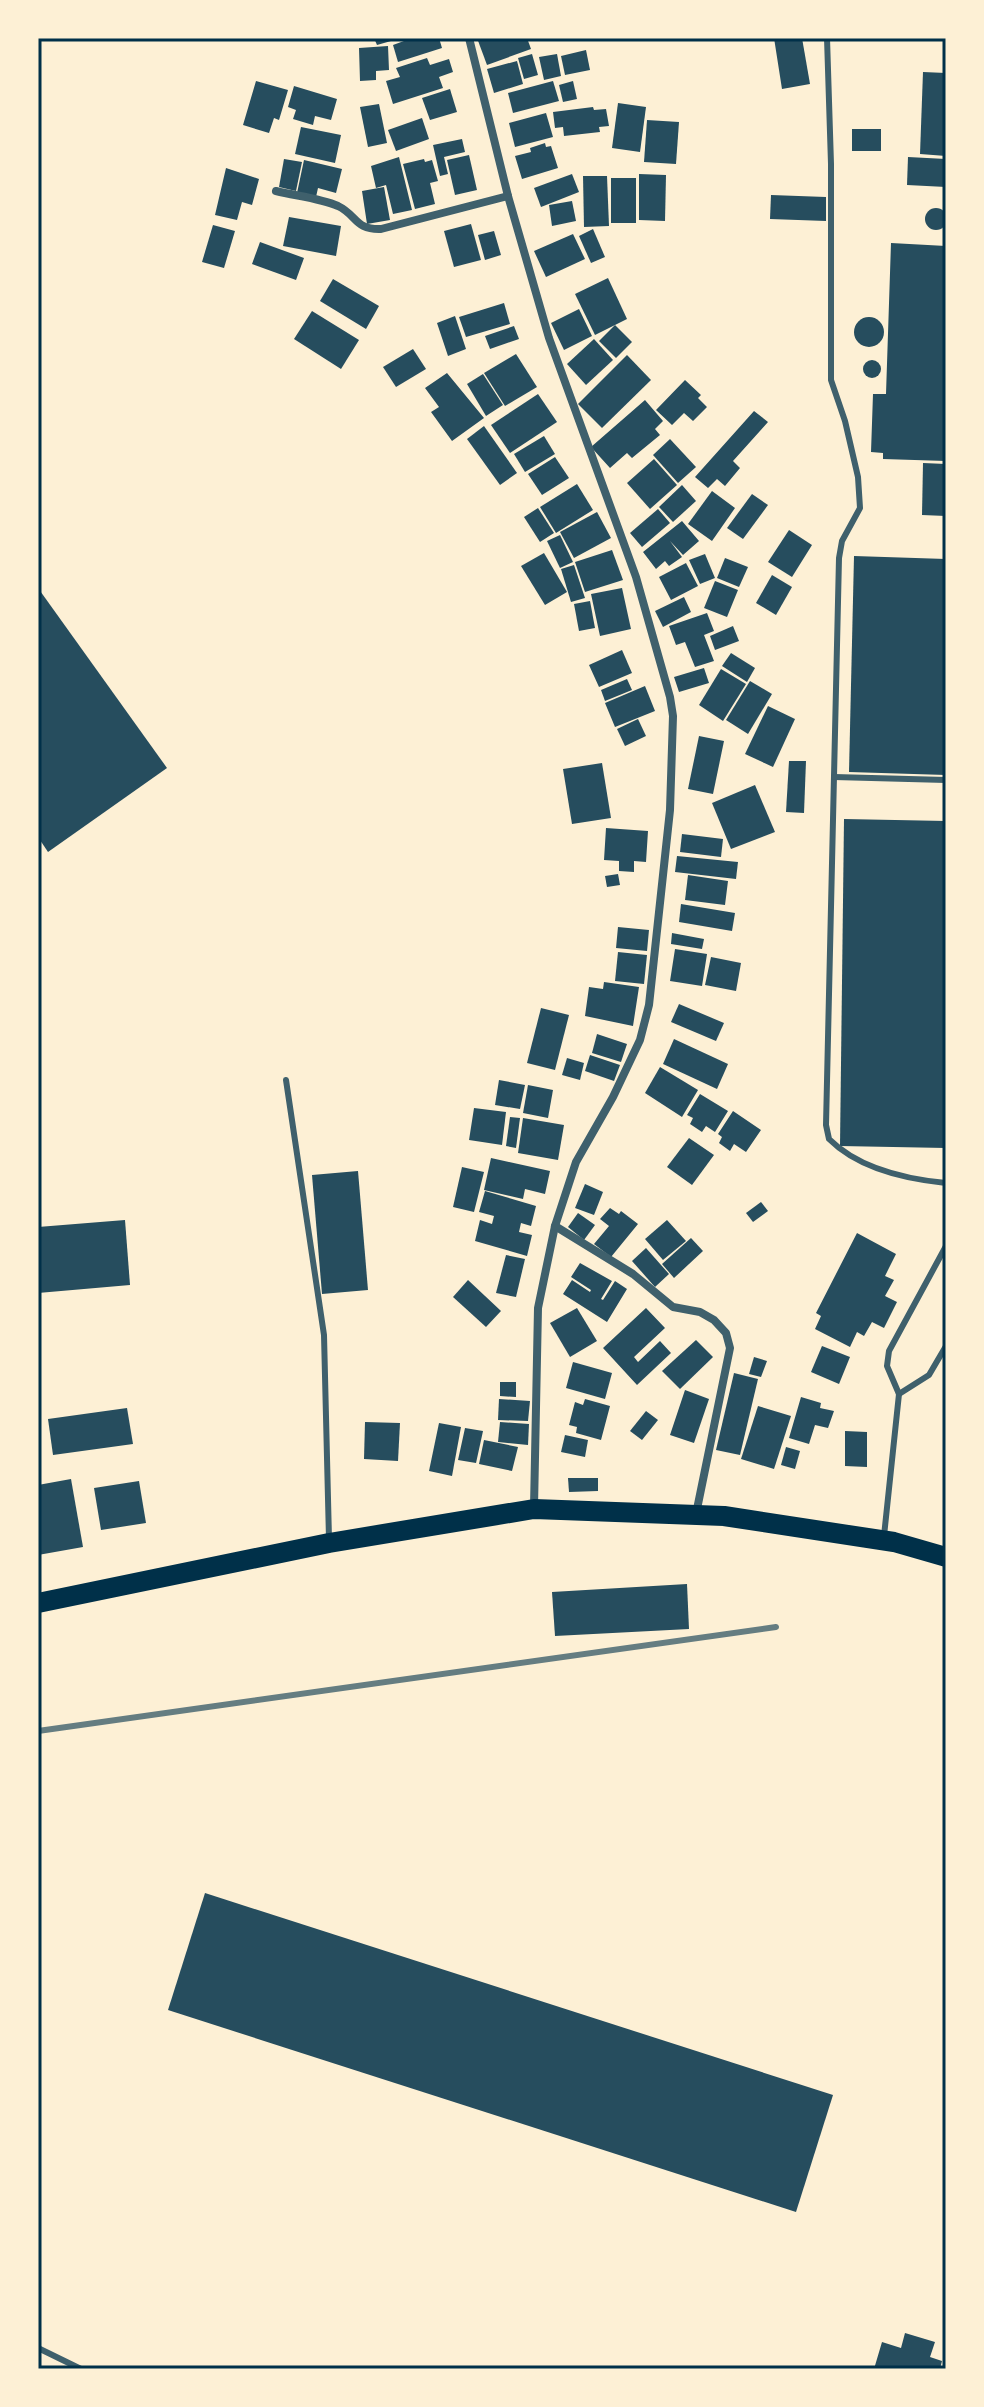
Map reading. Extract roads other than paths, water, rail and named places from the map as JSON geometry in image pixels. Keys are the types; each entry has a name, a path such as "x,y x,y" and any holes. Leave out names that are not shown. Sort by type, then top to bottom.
{"highway":[{"path":"38,1603 329,1543 534,1509 724,1516 883,1540 946,1557"}],"street":[{"path":"469,38 508,196 549,338 636,577 673,716 670,810 645,1025 613,1097 576,1162 555,1226 538,1308 534,1509"},
{"path":"276,191 336,205 358,225 369,229 381,229 508,196"},
{"path":"555,1226 633,1274 673,1307 700,1312 714,1320 726,1333 730,1348 696,1514"}],"lane":[{"path":"827,38 831,164 831,380 845,421 858,477 860,508 842,541 839,558 825,1106 829,1139 838,1148 896,1175 946,1183"},
{"path":"834,777 946,780"},
{"path":"286,1080 324,1335 329,1543"},
{"path":"883,1540 899,1394 887,1366 889,1351 946,1246"},
{"path":"899,1394 929,1375 946,1346"},
{"path":"38,2348 81,2369"}],"railway":[{"path":"38,1731 776,1627"}]}
